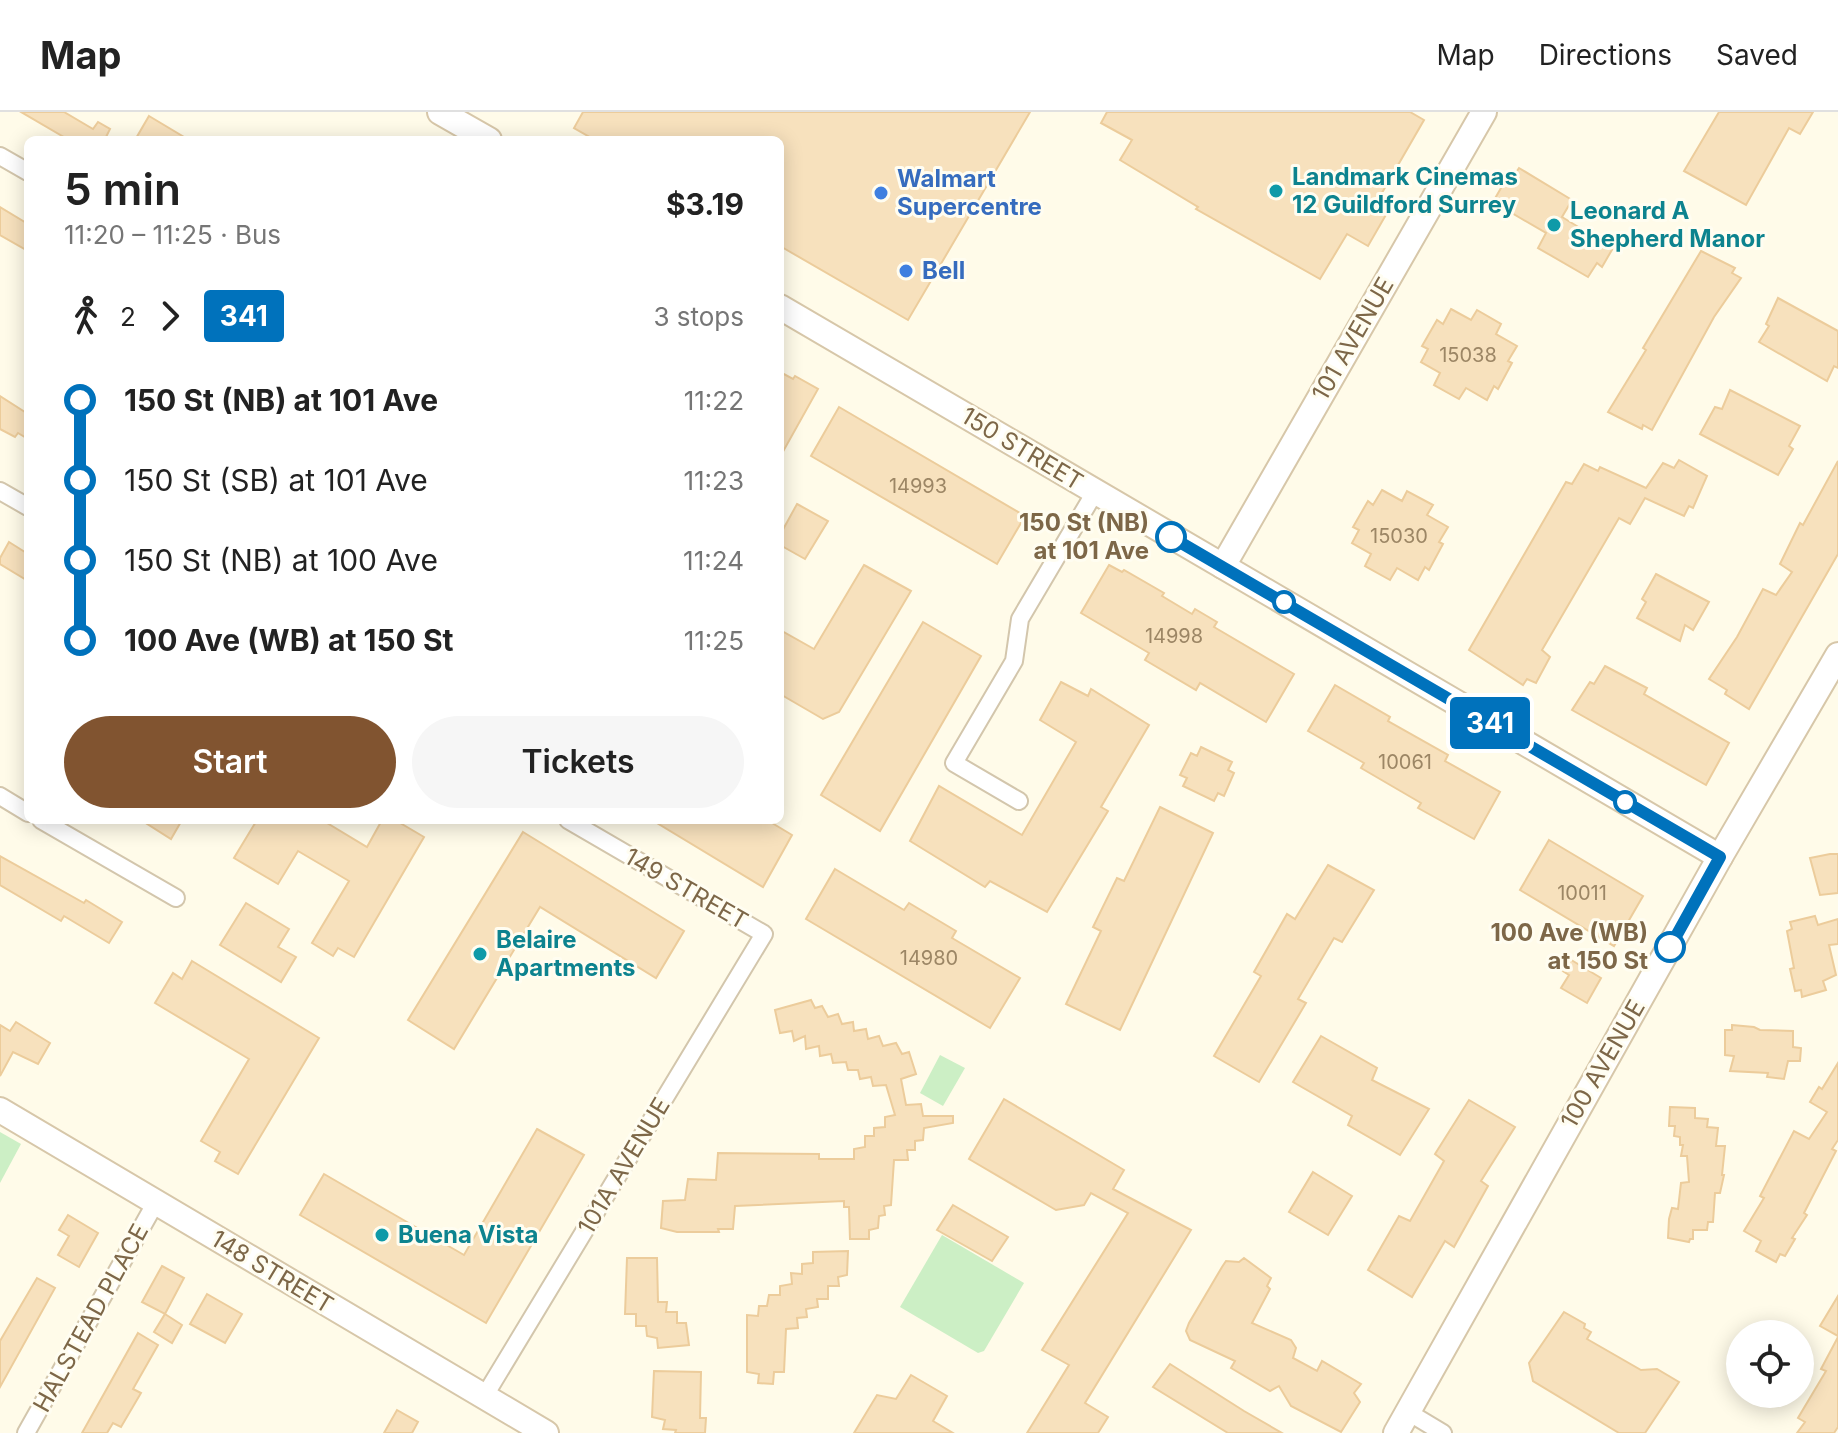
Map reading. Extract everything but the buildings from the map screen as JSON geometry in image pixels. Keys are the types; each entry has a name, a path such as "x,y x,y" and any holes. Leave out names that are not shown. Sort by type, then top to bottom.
{"main road":[{"path":"440,112 482,136"},
{"name":"101 AVENUE","path":"1223,566 1484,112"},
{"name":"150 STREET","path":"784,309 1720,857"},
{"name":"100 AVENUE","path":"1402,1423 1720,857 1838,655"},
{"name":"148 STREET","path":"0,1110 546,1433"}],"street":[{"path":"0,156 24,170"},
{"path":"1019,801 954,763 1014,661 1020,619 1095,492"},
{"path":"1,494 24,505"},
{"path":"0,796 24,811"},
{"path":"48,824 176,898"},
{"name":"149 STREET","path":"575,824 764,934"},
{"name":"101A AVENUE","path":"484,1397 764,934"},
{"name":"HALSTEAD PLACE","path":"26,1433 156,1202"},
{"path":"1402,1423 1443,1433"}],"green space":[{"path":"940,1055 965,1068 943,1106 920,1093"},
{"path":"0,1132 21,1144 0,1183"},
{"path":"942,1235 1024,1283 984,1351 978,1353 900,1307"}],"bus line":[{"name":"341","path":"1171,537 1720,857 1670,947"}],"place":[{"name":"Landmark Cinemas 12 Guildford Surrey","path":"1276,191"},
{"name":"Walmart Supercentre","path":"881,193"},
{"name":"Leonard A Shepherd Manor","path":"1554,225"},
{"name":"Bell","path":"906,271"},
{"name":"150 St (NB) at 101 Ave","path":"1171,537"},
{"name":"100 Ave (WB) at 150 St","path":"1670,947"},
{"name":"Belaire Apartments","path":"480,954"},
{"name":"Buena Vista","path":"382,1235"}]}
